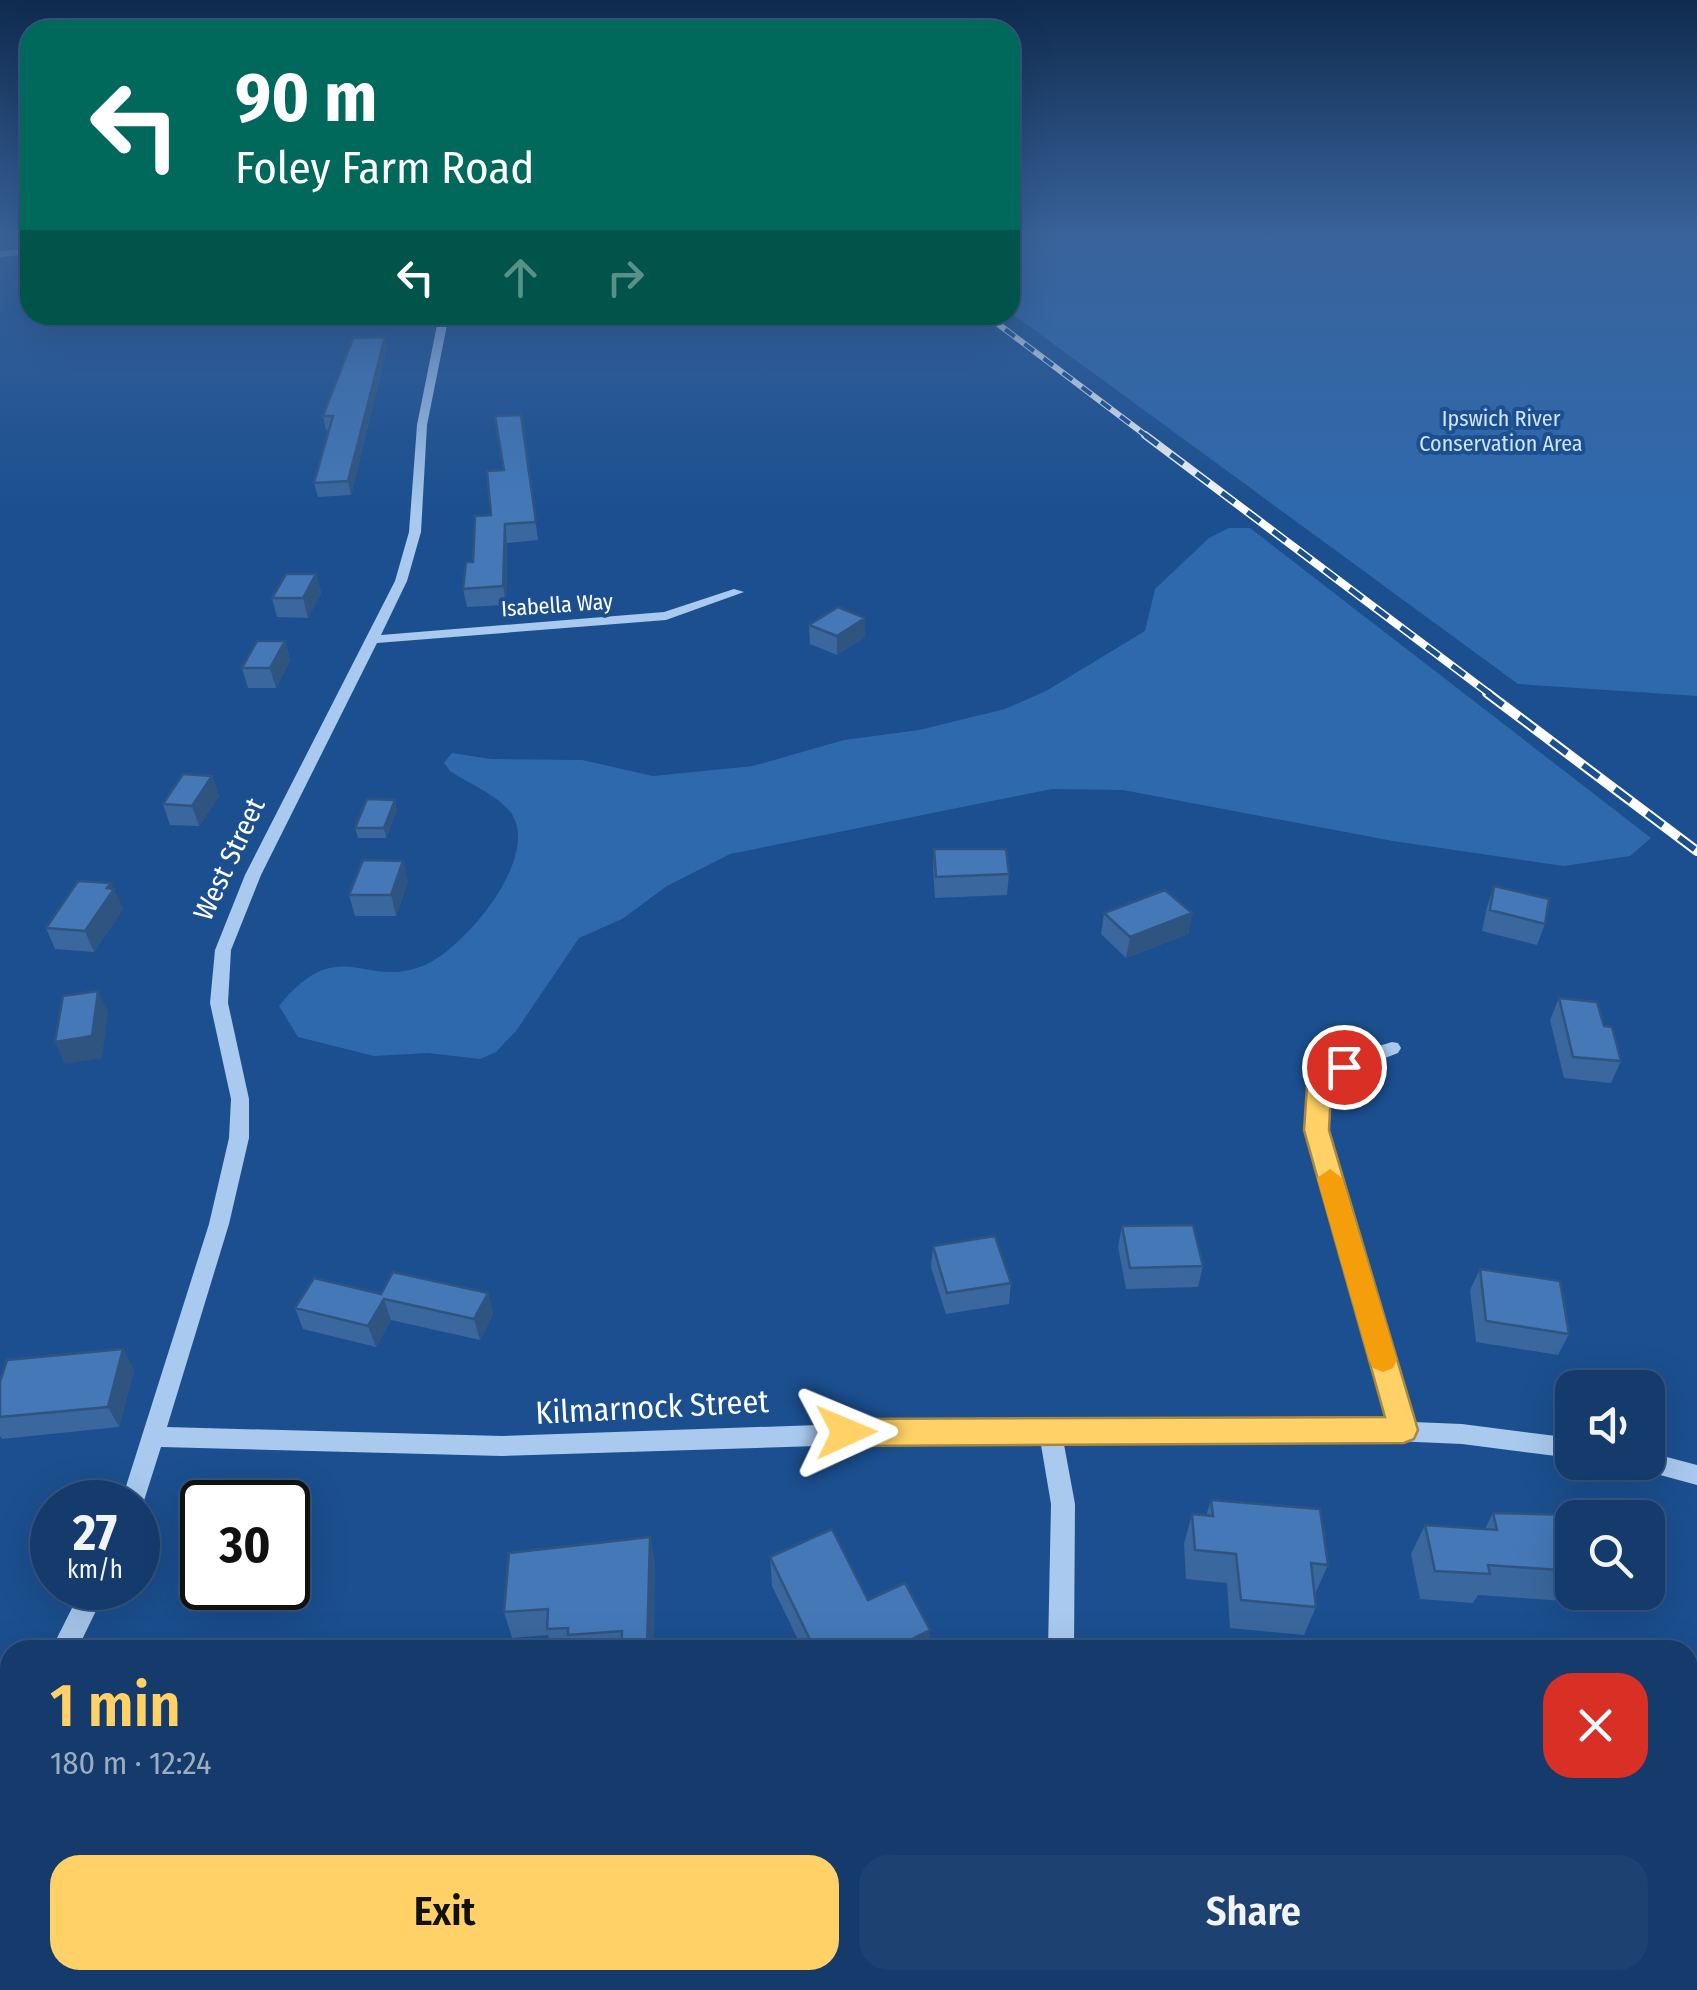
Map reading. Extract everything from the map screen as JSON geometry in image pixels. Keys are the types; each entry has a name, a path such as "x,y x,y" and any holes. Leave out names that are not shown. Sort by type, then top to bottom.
{"street":[{"name":"West Street","path":"140,1480 219,1224 239,1138 240,1099 220,1014 222,950 253,875 401,581 415,532 422,426 441,328"},
{"name":"Isabella Way","path":"375,639 666,616 738,592"},
{"path":"1392,1048 1328,1077 1320,1087 1314,1111 1322,1151 1404,1430"},
{"name":"Kilmarnock Street","path":"153,1437 502,1446 705,1436 1050,1428 1404,1430 1555,1446"},
{"path":"1050,1428 1063,1493 1061,1640"},
{"path":"1665,1467 1697,1475"},
{"path":"69,1640 83,1610"}],"green space":[{"name":"Ipswich River Conservation Area","path":"1032,328 1697,328 1697,696 1518,684"},
{"path":"1229,528 1250,528 1651,838 1630,856 1564,866 1393,841 1123,790 1052,789 730,854 667,886 622,919 579,938 516,1031 496,1052 480,1059 428,1053 374,1056 298,1037 279,1006 300,984 336,967 385,972 425,965 459,941 493,901 515,856 518,835 513,816 493,797 450,771 444,763 452,753 491,759 582,760 653,776 753,766 844,740 919,730 1005,709 1046,691 1145,631 1155,589 1209,538"}],"building":[{"path":"385,337 348,481 314,483 333,416 323,416 353,338"},
{"path":"521,415 536,522 505,524 503,586 463,589 466,562 473,562 475,516 491,515 487,471 504,470 495,416"},
{"path":"286,574 316,574 303,598 272,598"},
{"path":"838,607 865,618 837,636 809,625"},
{"path":"257,641 285,641 270,668 242,668"},
{"path":"183,774 212,776 192,806 163,804"},
{"path":"367,799 395,800 384,828 355,828"},
{"path":"934,849 1006,849 1009,874 936,877"},
{"path":"363,860 403,861 391,895 349,895"},
{"path":"78,881 111,883 107,888 114,889 85,931 46,928"},
{"path":"1494,886 1549,899 1545,924 1490,910"},
{"path":"1165,890 1192,913 1130,937 1104,913"},
{"path":"98,991 92,1036 55,1042 63,996"},
{"path":"1559,998 1597,1002 1604,1026 1612,1027 1621,1061 1573,1057"},
{"path":"1193,1225 1203,1266 1130,1268 1122,1226"},
{"path":"995,1236 1011,1283 947,1293 933,1246"},
{"path":"1480,1269 1560,1281 1569,1334 1486,1321"},
{"path":"393,1272 488,1293 474,1319 384,1299 368,1326 295,1308 314,1278 381,1294"},
{"path":"123,1349 108,1407 0,1417 0,1382 7,1360"},
{"path":"1211,1500 1320,1509 1328,1565 1311,1563 1316,1607 1241,1600 1236,1554 1195,1550 1192,1514 1213,1516"},
{"path":"1493,1513 1555,1514 1555,1570 1488,1565 1490,1574 1435,1571 1425,1525 1497,1530"},
{"path":"832,1529 868,1600 905,1583 930,1630 910,1640 810,1640 770,1557"},
{"path":"650,1537 647,1640 622,1640 622,1631 568,1635 568,1628 547,1629 548,1609 504,1612 509,1553"}],"railway":[{"path":"1003,328 1148,437"},
{"path":"1145,435 1491,695"},
{"path":"1487,693 1697,851"}],"slow traffic":[{"path":"1330,1178 1383,1360"}],"route":[{"path":"846,1432 1050,1428 1404,1430 1317,1130 1314,1111 1320,1087 1344,1067"}]}
